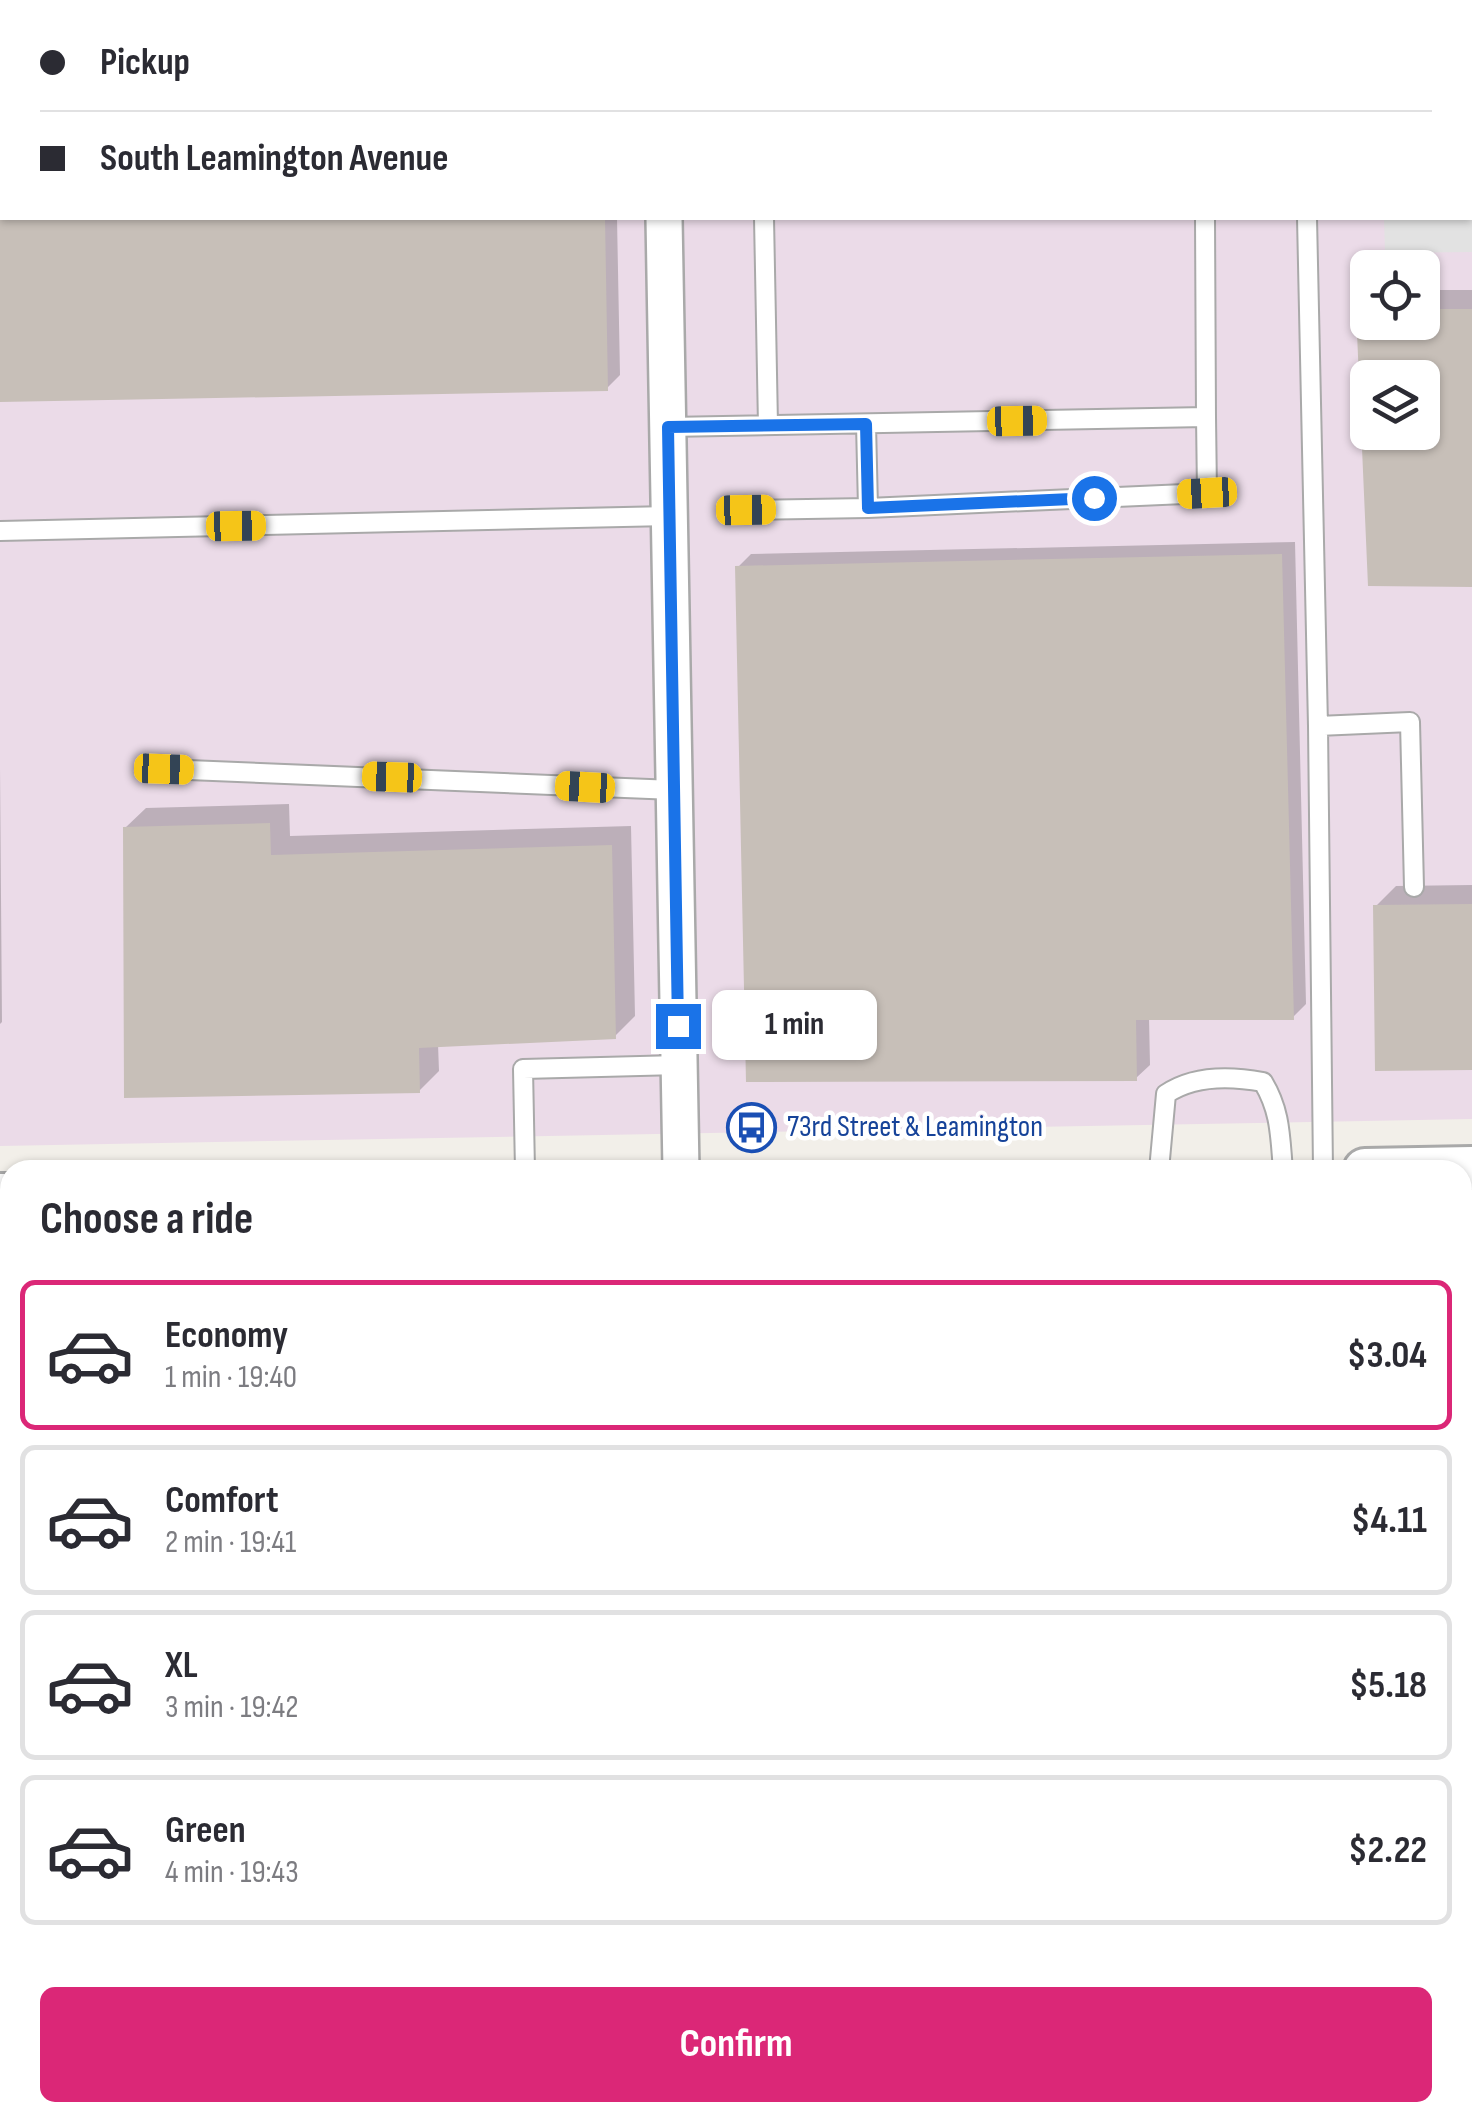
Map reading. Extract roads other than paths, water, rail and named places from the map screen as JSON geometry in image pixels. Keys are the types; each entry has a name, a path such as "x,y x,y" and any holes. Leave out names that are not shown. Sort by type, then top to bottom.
{"street":[{"path":"664,220 681,1160"}],"lane":[{"path":"764,220 768,425"},
{"path":"746,510 1207,493 1204,220"},
{"path":"1307,220 1322,1160"},
{"path":"668,427 1206,417"},
{"path":"866,424 868,508"},
{"path":"0,531 669,516"},
{"path":"1318,726 1410,722 1414,887"},
{"path":"164,769 674,790"},
{"path":"526,1160 523,1069 679,1065"},
{"path":"1160,1160 1166,1094 1178,1086 1206,1079 1236,1077 1263,1082 1272,1097 1278,1114 1283,1160"}],"place":[{"name":"73rd Street & Leamington","path":"752,1127"}]}
